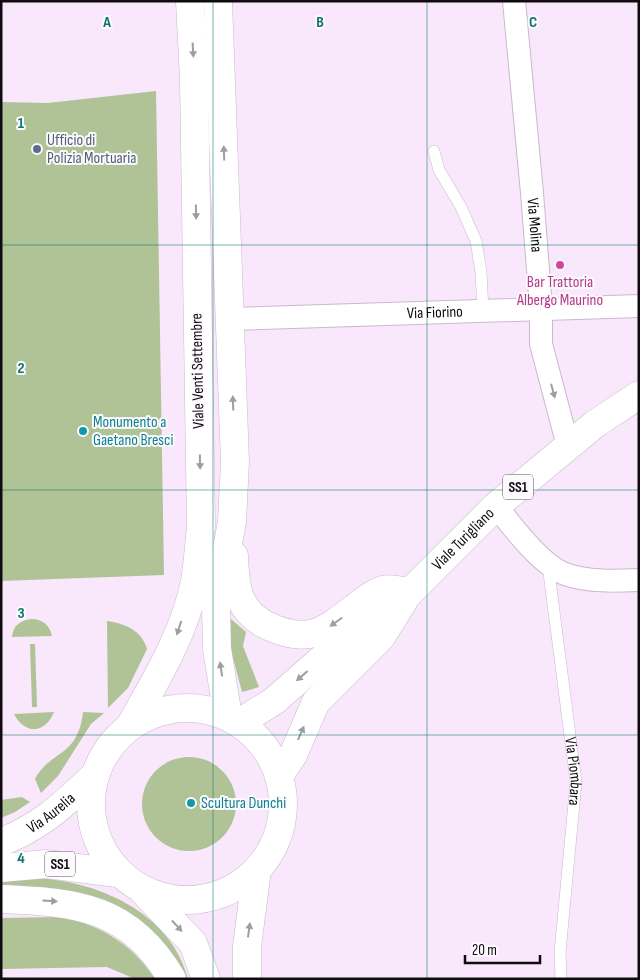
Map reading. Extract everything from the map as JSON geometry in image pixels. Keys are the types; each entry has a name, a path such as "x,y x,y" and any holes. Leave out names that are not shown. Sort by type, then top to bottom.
{"main road":[{"name":"Viale Venti Settembre","path":"130,726 164,666 176,638 194,582 200,527 194,89 190,1"},
{"name":"Viale Venti Settembre","path":"218,1 235,462 232,522 216,608 217,649 233,720"},
{"name":"Viale Turigliano","path":"233,720 274,702 364,622 409,592 496,506 595,424 639,396"},
{"path":"232,522 236,588 247,609 257,620 279,631 305,636 332,626 371,595 383,590 409,592"},
{"name":"Viale Turigliano","path":"279,776 293,755 316,702 381,637 409,592"},
{"path":"143,891 164,898 190,901 215,897 238,886 257,870 272,850 280,828 283,802 279,776 263,745 233,720 213,712 185,708 156,713 130,726 107,750 94,776 90,794 90,814 99,845 118,872 143,891 193,943 206,979"},
{"name":"Via Aurelia","path":"1,842 24,833 48,818 94,776"},
{"name":"SS1","path":"1,868 60,864 118,872"},
{"path":"247,979 246,946 257,870"},
{"path":"1,899 55,901 82,907 110,917 129,928 145,942 172,979"}],"street":[{"name":"Via Molina","path":"514,1 541,308 541,344 568,446"},
{"name":"Via Fiorino","path":"230,319 639,306"},
{"path":"496,506 512,526 548,563 564,573 584,578 639,580"}],"lane":[{"path":"434,151 439,170 462,207 476,242 481,272 483,311"},
{"name":"Via Piombara","path":"548,563 576,782 560,952 560,979"}],"green space":[{"path":"156,91 164,575 1,581 1,102 48,103"},
{"path":"32,619 45,624 52,636 12,637 14,629 18,624"},
{"path":"231,619 246,632 243,646 259,687 242,692 229,643"},
{"path":"107,621 132,629 141,637 147,649 128,688 108,708"},
{"path":"30,644 35,644 37,707 32,707"},
{"path":"54,712 46,725 35,729 24,726 14,714"},
{"path":"83,712 104,713 91,724 58,776 41,793 35,779 48,763 70,746 76,738"},
{"path":"189,757 207,760 222,771 233,786 236,804 233,822 222,837 207,848 189,851 171,848 156,837 145,822 142,804 145,786 156,771 171,760"},
{"path":"22,797 30,802 15,812 1,818 1,800"},
{"path":"33,878 81,885 105,893 128,904 148,918 165,935 179,956 188,979 168,953 1,890 1,882"},
{"path":"63,917 91,926 127,947 137,956 155,979 135,979 107,967 1,969 1,918"}],"place":[{"name":"Ufficio di Polizia Mortuaria","path":"37,149"},
{"name":"Bar Trattoria Albergo Maurino","path":"560,265"},
{"name":"Monumento a Gaetano Bresci","path":"83,431"},
{"name":"Scultura Dunchi","path":"191,803"}]}
